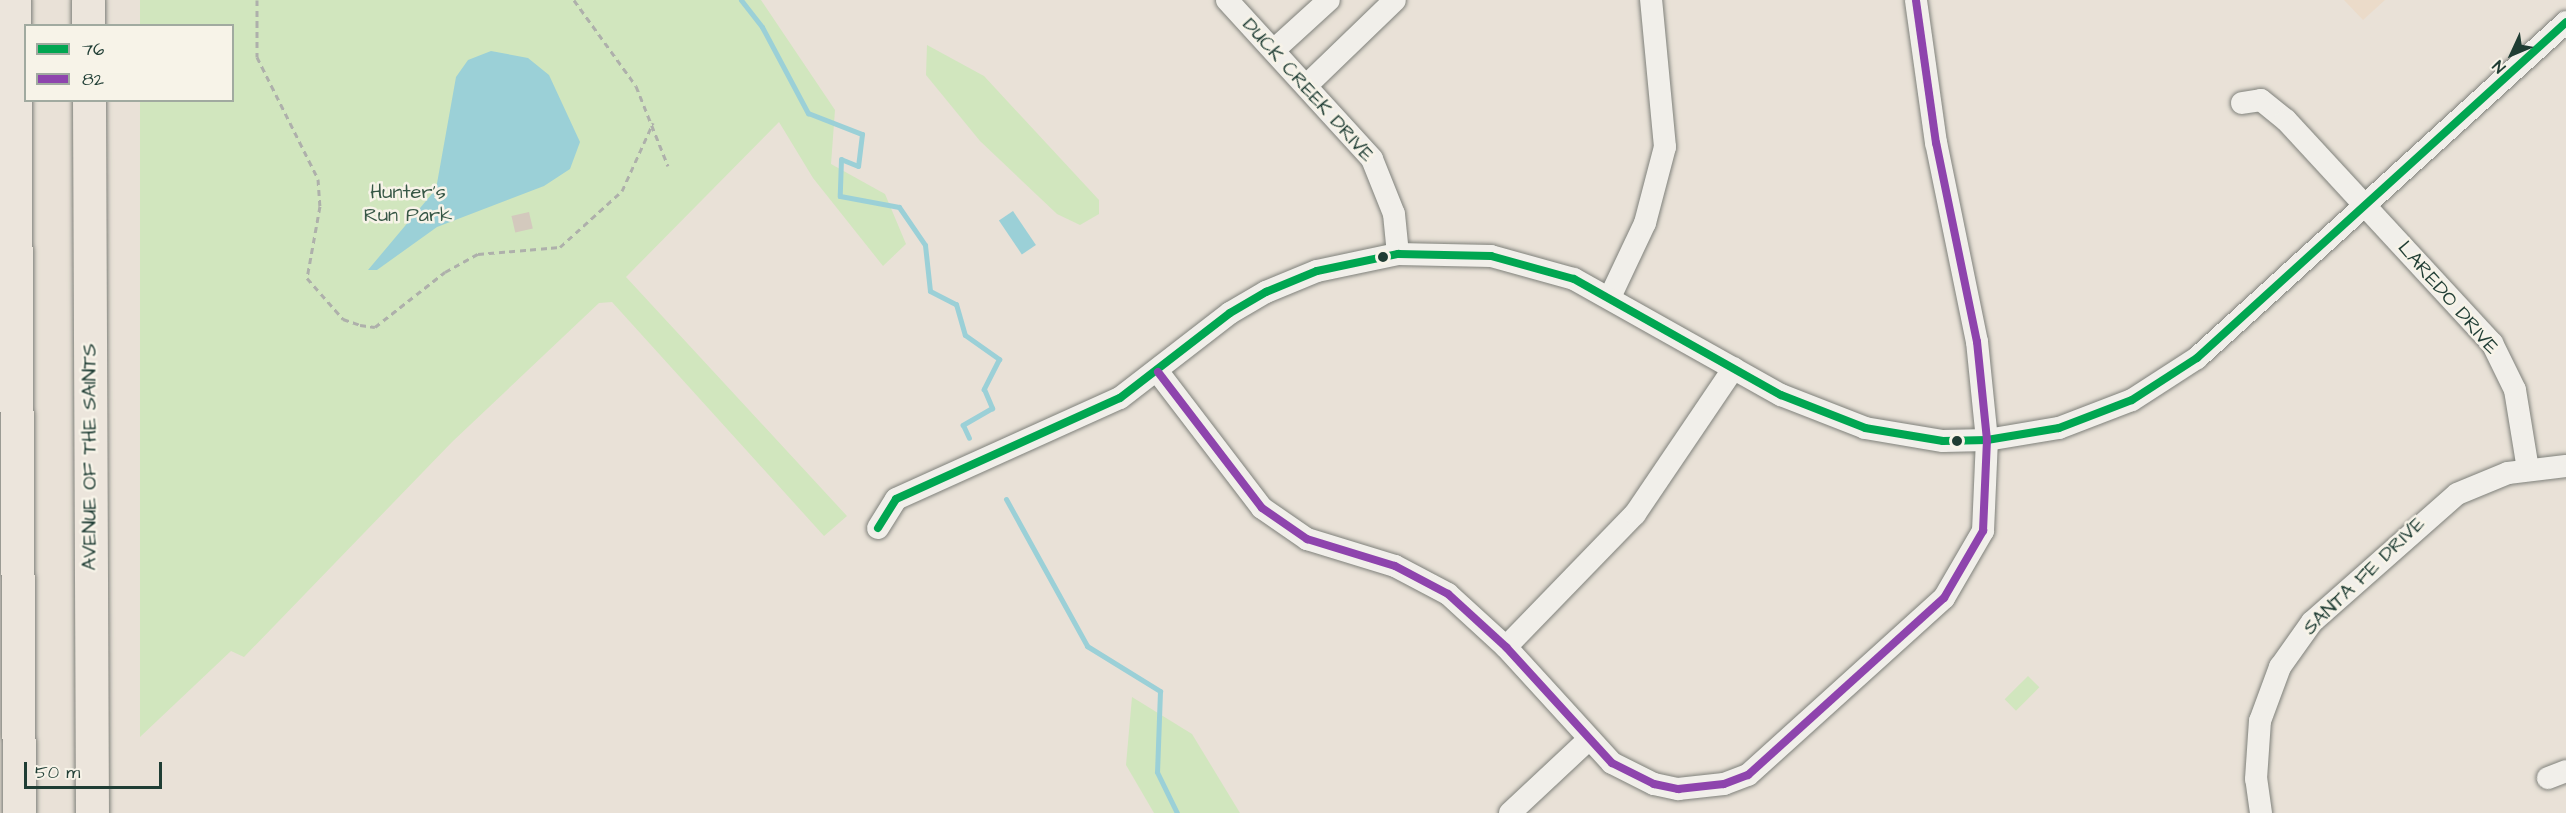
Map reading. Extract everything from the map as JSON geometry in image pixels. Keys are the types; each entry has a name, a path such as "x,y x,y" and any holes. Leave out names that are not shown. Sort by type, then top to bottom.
{"highway":[{"path":"14,0 19,813"},
{"path":"88,0 88,24"},
{"name":"AVENUE OF THE SAINTS","path":"89,102 92,813"},
{"path":"0,486 14,286"},
{"path":"91,522 100,813"}],"street":[{"name":"DUCK CREEK DRIVE","path":"1227,0 1307,85 1372,159 1394,214 1398,254"},
{"path":"1274,50 1329,0"},
{"path":"1307,85 1395,0"},
{"path":"1611,296 1645,223 1665,147 1651,0"},
{"path":"1158,372 1242,488 1269,513 1307,539 1425,580 1506,647 1589,739 1634,776 1678,789 1724,784 1766,763 1957,580 1983,531 1987,440 1972,305 1936,143 1916,0"},
{"path":"878,528 896,499 1077,421 1158,372 1195,338 1266,292 1317,271 1398,254 1491,256 1543,268 1611,296 1781,395 1865,428 1943,441 1987,440 2096,416 2166,381 2247,317 2566,22"},
{"name":"LAREDO DRIVE","path":"2242,104 2261,100 2286,120 2492,343 2515,390 2528,469"},
{"path":"1506,647 1635,514 1734,368"},
{"name":"SANTA FE DRIVE","path":"2261,813 2256,779 2260,721 2295,644 2430,513 2482,482 2528,469 2566,466"},
{"path":"1510,813 1589,739"}],"path":[{"path":"257,0 257,57 318,179 320,206 308,278 336,312 360,325 375,327 445,272 478,254 560,247 622,190 653,123"},
{"path":"574,0 636,86 653,123 668,166"}],"shaded area":[{"path":"2344,0 2385,0 2363,20"}],"green space":[{"name":"Hunter's Run Park","path":"140,0 761,0 835,110 831,164 885,194 906,244 883,266 813,178 779,122 626,277 847,516 824,536 612,302 599,303 452,442 244,657 231,651 140,737 140,102 234,102 234,24 140,24"},
{"path":"927,45 984,76 1099,200 1099,214 1080,225 1057,214 980,141 926,75"},
{"path":"2028,676 2039,687 2016,711 2005,699"},
{"path":"1132,697 1192,734 1240,813 1154,813 1126,765"}],"water":[{"path":"491,51 528,58 549,75 580,142 570,169 544,186 437,227 377,270 368,270 436,189 456,77 468,60"},
{"path":"1013,211 1036,245 1022,254 999,221"}],"building":[{"path":"529,212 533,229 515,233 511,216"}],"waterway":[{"path":"741,0 762,27 808,113 862,134 858,166 841,159 840,196 899,207 925,245 930,291 956,304 965,335 999,359 984,389 992,408 963,425 969,438"},
{"path":"1006,499 1087,646 1160,691 1157,772 1177,813"}],"transit line":[{"name":"82","path":"1158,372 1262,508 1307,539 1395,566 1448,594 1506,647 1612,763 1654,784 1678,789 1724,784 1748,775 1944,598 1983,531 1987,440 1977,342 1936,143 1916,0"},
{"name":"76","path":"878,528 896,499 1120,398 1230,313 1266,292 1317,271 1398,254 1491,256 1574,279 1781,395 1865,428 1943,441 1987,440 2059,428 2132,400 2197,358 2566,22"}]}
